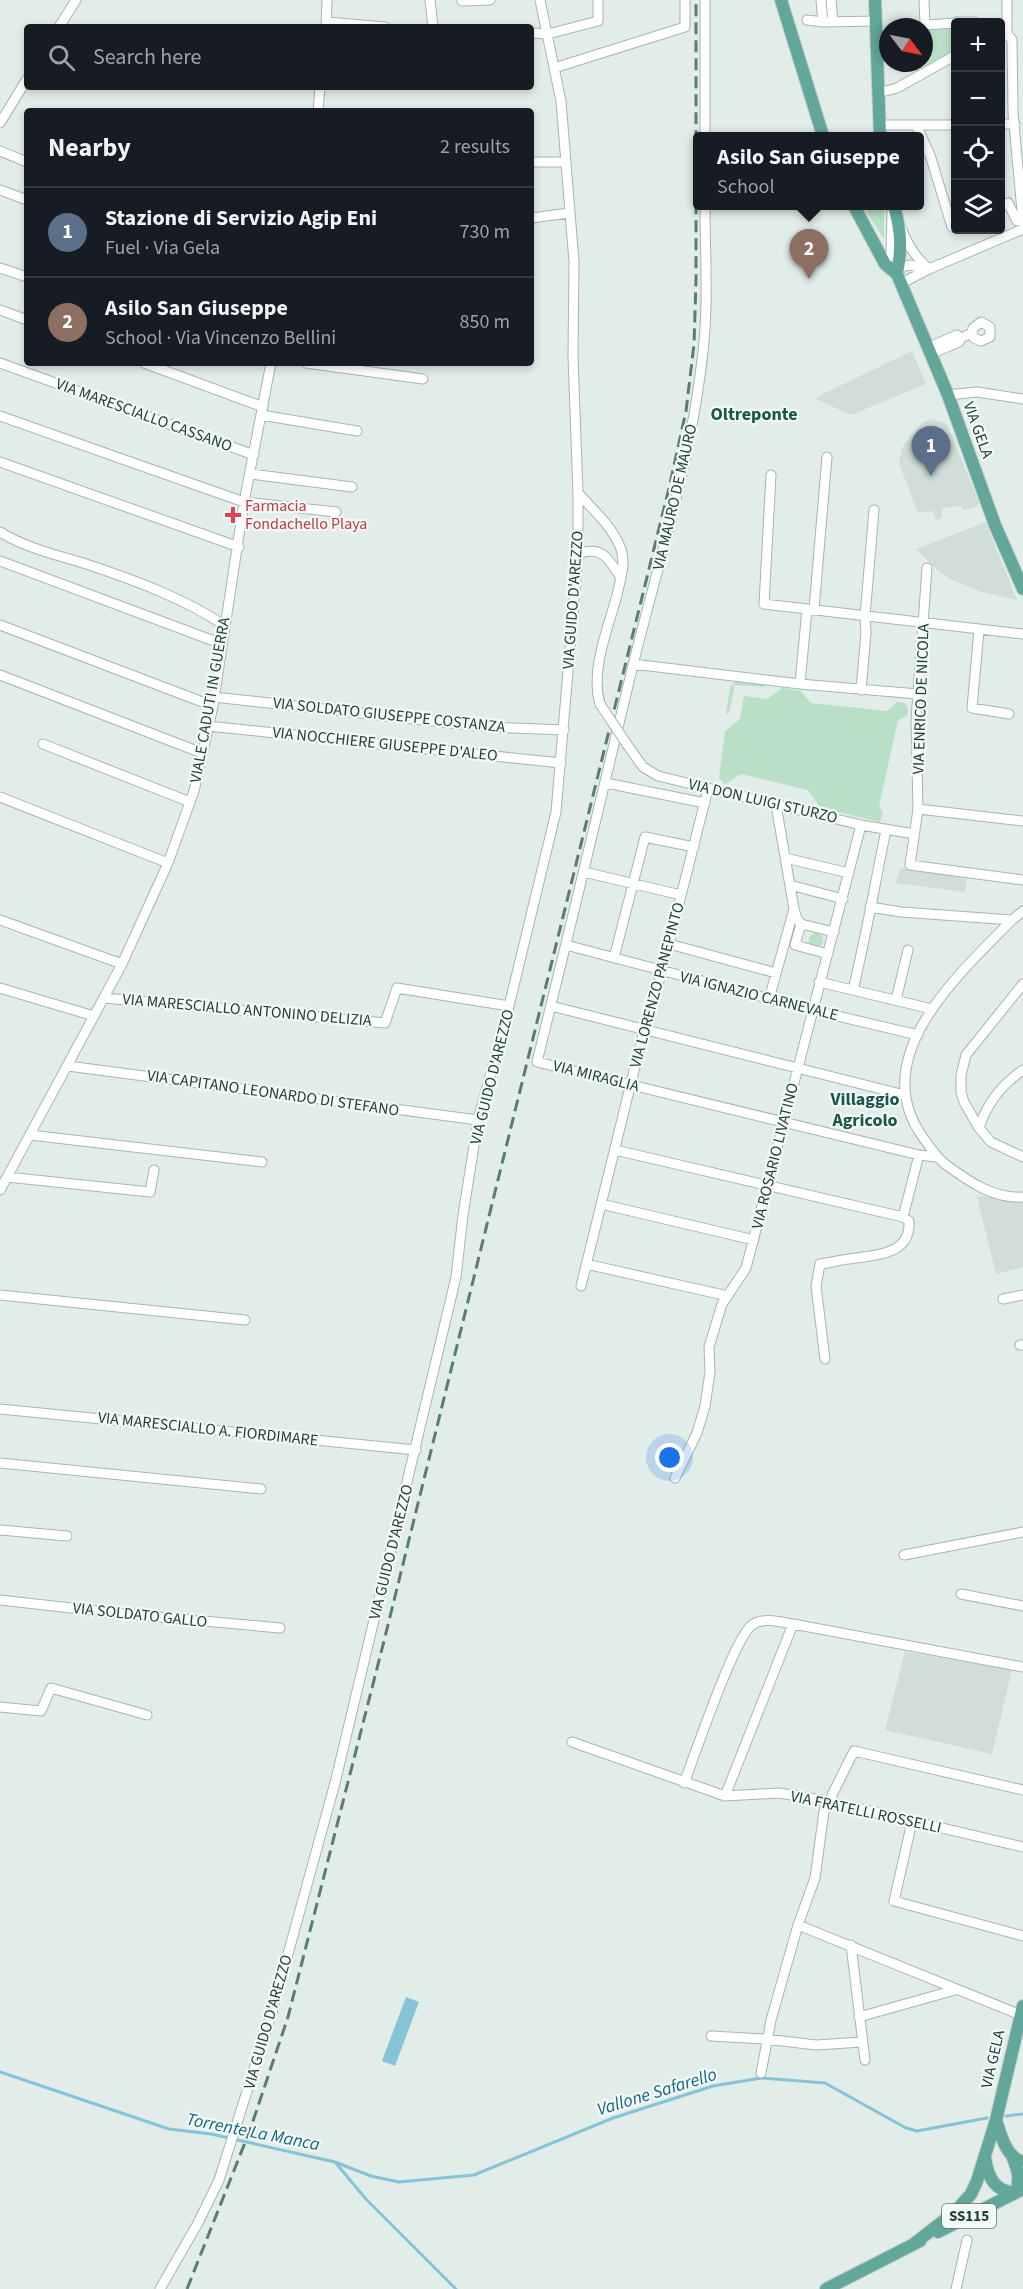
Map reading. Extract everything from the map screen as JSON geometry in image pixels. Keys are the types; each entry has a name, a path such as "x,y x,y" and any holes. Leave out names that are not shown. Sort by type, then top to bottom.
{"main road":[{"path":"781,0 822,132"},
{"path":"875,0 880,131"},
{"path":"858,210 885,264 898,279"},
{"path":"894,210 901,228 898,279"},
{"name":"VIA GELA","path":"898,279 948,395 995,525 1023,589"},
{"name":"VIA GELA","path":"915,2243 955,2212 971,2194 978,2181 996,2120 1022,2011"},
{"path":"985,2156 987,2172 998,2188 1019,2191 1018,2160 1006,2147 996,2120"},
{"name":"SS115","path":"826,2289 1019,2191"}],"street":[{"path":"61,24 76,0"},
{"path":"326,24 327,0"},
{"path":"430,0 433,24"},
{"path":"462,1 490,0"},
{"name":"VIA GUIDO D'AREZZO","path":"160,2289 198,2223 219,2180 272,2012 335,1783 456,1277 478,1120 509,1006 556,812 578,554 573,356 574,262 561,101 540,0"},
{"path":"534,33 548,34 598,21 598,0"},
{"path":"554,68 685,27 685,0"},
{"path":"705,0 705,132"},
{"path":"821,0 823,22"},
{"path":"831,0 833,22"},
{"path":"924,0 925,25 951,22"},
{"path":"1007,0 1007,37 1023,223"},
{"path":"807,20 876,21"},
{"path":"1007,37 1023,40"},
{"path":"878,93 897,88 951,58"},
{"path":"0,123 24,84"},
{"path":"1013,90 1023,86"},
{"path":"318,108 321,90"},
{"path":"1005,124 1015,124"},
{"path":"916,125 919,132"},
{"path":"880,131 916,125 951,125"},
{"path":"924,142 951,224"},
{"path":"0,152 24,161"},
{"path":"534,162 565,162"},
{"path":"0,190 24,199"},
{"path":"1005,204 1008,203 1017,220 1023,223"},
{"name":"VIA MAURO DE MAURO","path":"606,783 633,664 676,501 693,422 703,348 705,210"},
{"path":"885,264 891,254 893,210"},
{"path":"534,218 569,213"},
{"path":"898,279 929,269 1023,223"},
{"path":"901,228 907,244 919,261 929,269"},
{"path":"898,279 902,267 910,265 929,269"},
{"path":"0,268 24,276"},
{"path":"0,310 24,319"},
{"path":"929,351 972,333"},
{"name":"VIA MARESCIALLO CASSANO","path":"0,363 254,455"},
{"path":"151,366 262,411 357,431"},
{"name":"VIALE CADUTI IN GUERRA","path":"0,1190 122,964 168,862 190,802 213,701 224,625 239,548 244,502 270,366"},
{"path":"328,366 423,379"},
{"path":"948,395 977,392 1023,399"},
{"path":"0,416 244,502 336,512"},
{"path":"800,684 811,609 827,458"},
{"path":"0,462 239,548"},
{"path":"251,474 352,487"},
{"path":"771,475 764,604 1023,634"},
{"path":"578,494 616,538 623,558 621,578"},
{"path":"861,690 874,510"},
{"path":"0,532 33,547 147,585 191,604 224,625"},
{"path":"578,554 594,550 600,553 611,561 621,578"},
{"path":"0,561 222,644"},
{"name":"VIA ENRICO DE NICOLA","path":"927,568 918,694 918,809 910,865 1023,880"},
{"name":"VIA DON LUIGI STURZO","path":"621,578 598,667 596,691 600,704 643,766 658,776 708,789 861,825 914,834"},
{"name":"VIA SOLDATO GIUSEPPE COSTANZA","path":"0,625 213,701 487,727 564,730"},
{"path":"979,630 972,708 1009,714"},
{"path":"633,664 800,684 918,694"},
{"path":"0,675 202,753"},
{"name":"VIA NOCCHIERE GIUSEPPE D'ALEO","path":"208,726 561,763"},
{"path":"44,744 190,802"},
{"path":"606,783 705,803"},
{"name":"VIA MIRAGLIA","path":"606,783 537,1062 919,1155 936,1157"},
{"name":"VIA LORENZO PANEPINTO","path":"581,1286 644,1030 662,971 708,789"},
{"path":"0,797 168,862"},
{"path":"776,805 797,919 801,924 834,932"},
{"path":"918,809 1023,822"},
{"name":"VIA ROSARIO LIVATINO","path":"675,1478 697,1433 705,1406 710,1372 709,1347 722,1304 746,1268 754,1240 861,825"},
{"path":"853,990 866,936 886,830"},
{"path":"614,958 645,837 693,847"},
{"path":"785,858 849,873"},
{"path":"584,872 681,895"},
{"path":"790,885 843,899"},
{"path":"870,907 901,912 1012,920"},
{"path":"769,999 794,909"},
{"path":"1023,911 944,992 932,1009 918,1035 908,1065 905,1095 913,1123 936,1157 963,1177 991,1192 1005,1197 1023,1197"},
{"path":"0,920 122,964"},
{"path":"801,924 795,945 828,954"},
{"path":"669,944 776,973"},
{"name":"VIA IGNAZIO CARNEVALE","path":"566,945 812,1010 918,1035"},
{"path":"896,1000 908,950"},
{"path":"819,982 932,1009"},
{"path":"1023,984 966,1055 960,1076 964,1102 980,1128 991,1142 1023,1157"},
{"path":"0,988 94,1017"},
{"name":"VIA MARESCIALLO ANTONINO DELIZIA","path":"104,998 385,1023 397,988 509,1006"},
{"path":"551,1006 905,1095"},
{"name":"VIA CAPITANO LEONARDO DI STEFANO","path":"68,1066 478,1120"},
{"path":"980,1128 987,1107 1006,1083 1023,1070"},
{"path":"964,1102 980,1108 987,1107"},
{"path":"30,1135 262,1162"},
{"path":"615,1150 909,1221 910,1232 903,1243 884,1254 820,1264 816,1286 825,1359"},
{"path":"903,1218 919,1155"},
{"path":"7,1177 150,1192 154,1170"},
{"path":"601,1204 754,1240"},
{"path":"586,1264 728,1296"},
{"path":"0,1295 245,1320"},
{"path":"1003,1299 1023,1295"},
{"name":"VIA MARESCIALLO A. FIORDIMARE","path":"0,1409 416,1450"},
{"path":"0,1463 261,1489"},
{"path":"0,1530 67,1536"},
{"path":"904,1555 1023,1532"},
{"path":"961,1594 1023,1606"},
{"name":"VIA SOLDATO GALLO","path":"0,1600 280,1628"},
{"path":"684,1783 732,1659 746,1630 754,1623 763,1621 793,1624 1023,1666"},
{"path":"725,1796 793,1624"},
{"path":"0,1707 41,1711 51,1688 147,1715"},
{"name":"VIA FRATELLI ROSSELLI","path":"572,1742 725,1796 779,1793 827,1801 1023,1847"},
{"path":"761,2073 766,2039 798,1925 815,1878 824,1811 854,1751 1023,1790"},
{"path":"912,1822 894,1901 1023,1936"},
{"path":"798,1925 955,1990 1022,2011"},
{"path":"851,1945 865,2060"},
{"path":"859,2017 955,1990"},
{"path":"711,2036 816,2045 862,2043"},
{"path":"956,2289 967,2240"}],"shaded area":[{"path":"912,351 926,384 851,415 816,399 823,394"},
{"path":"933,419 947,424 979,502 978,506 963,510 961,506 942,508 942,518 936,520 933,511 918,513 899,463 902,448 917,428 923,422"},
{"path":"986,522 1017,600 982,592 954,581 937,570 916,549"},
{"path":"900,868 967,878 965,892 896,883"},
{"path":"987,1196 1000,1200 1023,1201 1023,1267 996,1274 977,1197"},
{"path":"905,1652 1012,1670 992,1754 885,1730"}],"green space":[{"path":"951,29 951,54 933,63 933,30"},
{"path":"884,210 884,239 866,211"},
{"path":"735,682 766,684 764,687 735,685 729,713 726,714 730,687"},
{"path":"782,688 801,691 811,703 887,711 897,702 905,703 908,709 907,716 898,720 879,806 883,813 880,822 821,808 808,790 741,774 725,784 719,778 725,731 740,719 744,696 767,699"},
{"path":"816,933 821,935 823,940 821,945 816,947 811,945 809,940 811,935"}],"water":[{"path":"406,1997 419,2002 395,2066 382,2061"}],"waterway":[{"name":"Torrente La Manca","path":"0,2072 169,2129 211,2134 335,2162 365,2198 456,2289"},
{"name":"Vallone Safarello","path":"335,2162 371,2176 399,2182 474,2175 613,2118 713,2086 761,2078 825,2083 906,2128 917,2131 987,2118"},
{"name":"Vallone Safarello","path":"1006,2116 1023,2114"}],"railway":[{"path":"696,0 696,132"},
{"path":"187,2289 250,2130 288,2017 384,1641 669,488 686,411 694,344 696,210"}],"place":[{"name":"Asilo San Giuseppe","path":"809,279"},
{"name":"Stazione di Servizio Agip Eni","path":"931,476"},
{"name":"Farmacia Fondachello Playa","path":"233,515"}],"district":[{"name":"Oltreponte","path":"754,414"},
{"name":"Villaggio Agricolo","path":"865,1109"}]}
